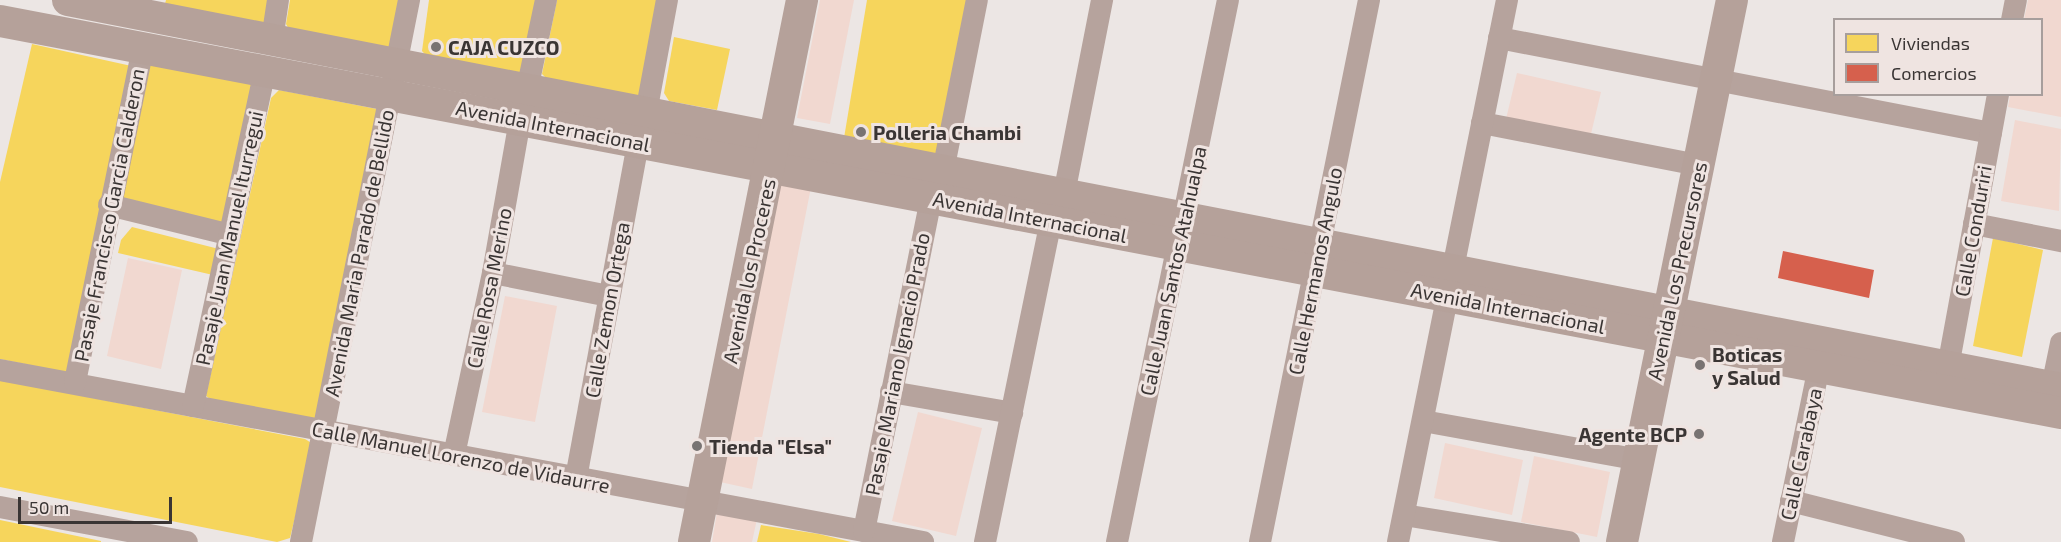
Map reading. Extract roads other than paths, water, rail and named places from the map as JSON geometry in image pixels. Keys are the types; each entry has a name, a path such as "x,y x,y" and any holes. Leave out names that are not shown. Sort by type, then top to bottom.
{"main road":[{"path":"0,12 4,0"},
{"name":"Avenida Internacional","path":"68,0 148,8 272,40 527,90 642,127 1666,325 1948,367 2058,396"},
{"name":"Avenida los Proceres","path":"694,542 802,0"},
{"name":"Avenida Los Precursores","path":"1622,542 1732,0"},
{"name":"Avenida Internacional","path":"0,21 520,120 642,127"},
{"name":"Avenida Internacional","path":"1666,325 1820,367 2058,396"}],"street":[{"path":"272,40 278,0"},
{"name":"Avenida Maria Parado de Bellido","path":"301,542 409,0"},
{"path":"527,90 546,0"},
{"name":"Calle Zemon Ortega","path":"576,478 667,0"},
{"name":"Pasaje Mariano Ignacio Prado","path":"864,531 891,392 977,0"},
{"path":"985,542 1101,0"},
{"name":"Calle Juan Santos Atahualpa","path":"1117,542 1228,0"},
{"name":"Calle Hermanos Angulo","path":"1260,542 1369,0"},
{"path":"1398,542 1507,0"},
{"path":"2012,18 2016,0"},
{"path":"1499,38 1991,133"},
{"name":"Pasaje Francisco Garcia Calderon","path":"75,382 109,205 143,48"},
{"name":"Pasaje Juan Manuel Iturregui","path":"193,406 227,234 265,71"},
{"name":"Calle Conduriri","path":"1948,367 1998,96"},
{"name":"Calle Rosa Merino","path":"454,456 493,273 520,120"},
{"path":"1482,123 1698,165"},
{"path":"109,205 227,234"},
{"path":"1974,224 2061,241"},
{"path":"493,273 609,296"},
{"path":"2058,396 2061,343"},
{"name":"Calle Carabaya","path":"1783,542 1820,367"},
{"name":"Calle Manuel Lorenzo de Vidaurre","path":"0,370 75,382 324,432 923,542"},
{"path":"891,392 1012,413"},
{"path":"1423,421 1639,460"},
{"path":"1791,501 1913,537 1954,542"},
{"path":"0,507 187,542"},
{"path":"1404,514 1569,542"}],"place":[{"name":"CAJA CUZCO","path":"436,47"},
{"name":"Polleria Chambi","path":"861,132"},
{"name":"Boticas y Salud","path":"1700,365"},
{"name":"Agente BCP","path":"1699,434"},
{"name":"Tienda \"Elsa\"","path":"697,446"}]}
